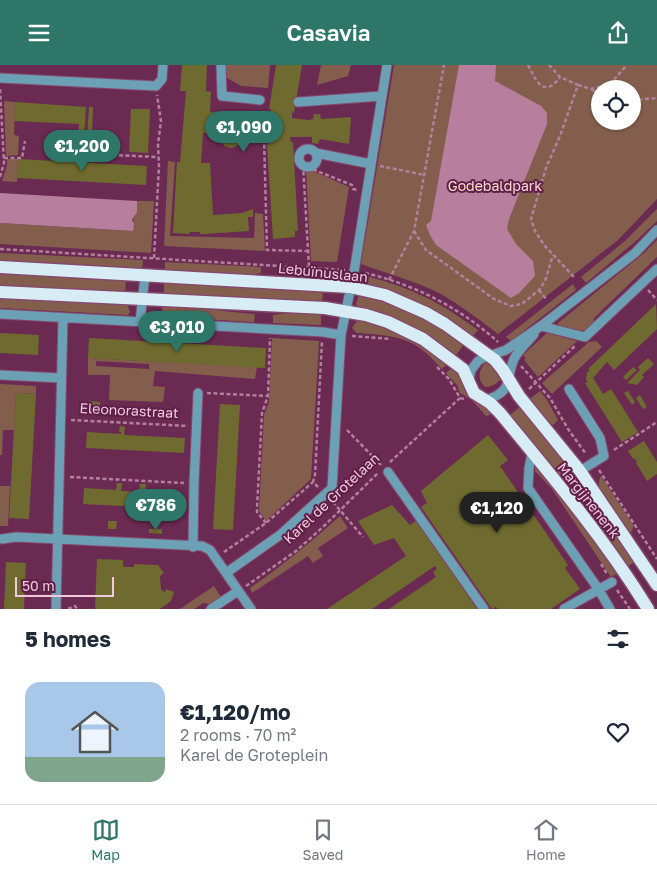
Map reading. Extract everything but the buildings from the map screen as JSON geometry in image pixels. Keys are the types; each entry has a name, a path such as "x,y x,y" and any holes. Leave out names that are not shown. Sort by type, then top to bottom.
{"main road":[{"name":"Lebuïnuslaan","path":"0,267 350,287 385,295 426,313 490,355 504,370 519,396"},
{"path":"0,292 325,308 345,311 388,322 423,339 463,369 474,393 486,400"},
{"name":"Margijnenenk","path":"519,396 580,471 657,585"},
{"name":"Margijnenenk","path":"486,400 500,413 586,520 626,573 648,609"}],"street":[{"path":"0,78 156,86 162,79 163,65"},
{"path":"221,65 222,96 260,100"},
{"path":"0,314 271,329 340,335 388,65"},
{"path":"298,102 382,96"},
{"path":"316,153 317,161 311,167 305,166 299,158 302,151 310,149 316,153 371,164"},
{"path":"469,379 474,364 482,357 506,350 541,326 635,253 657,230"},
{"path":"541,326 585,337 657,269"},
{"path":"140,322 145,275"},
{"name":"Eleonorastraat","path":"56,609 63,318"},
{"path":"486,400 502,393 509,380 514,358 541,326"},
{"name":"Karel de Grotelaan","path":"226,573 280,535 332,488 340,335"},
{"path":"0,375 61,378"},
{"path":"569,389 600,438 604,456 580,471"},
{"path":"192,547 198,393"},
{"path":"532,453 528,488 599,590 610,609"},
{"path":"386,470 484,609"},
{"path":"2,539 16,537 202,546 210,550 251,609"},
{"path":"564,609 612,582"},
{"path":"211,609 238,591"}],"path":[{"path":"389,280 414,231 444,65"},
{"path":"528,65 540,86 548,87 554,85 560,77"},
{"path":"549,65 560,77 591,89"},
{"path":"614,80 627,65"},
{"path":"574,277 544,245 535,231 531,219 546,169 578,85"},
{"path":"0,86 4,158 0,177"},
{"path":"0,249 154,258 158,144 162,121 156,86"},
{"path":"641,99 657,97"},
{"path":"264,138 267,250 307,251"},
{"path":"4,158 22,158 25,141"},
{"path":"106,144 113,155 158,157"},
{"path":"371,164 425,175"},
{"path":"308,267 305,166 352,185 353,189 367,191"},
{"path":"414,231 426,250 506,305 516,306 522,304 539,290 554,254"},
{"path":"539,290 547,300"},
{"path":"266,523 256,512 256,508 262,413 268,396 271,329"},
{"path":"340,335 393,339"},
{"path":"519,396 537,383 585,337"},
{"name":"Karel de Grotelaan","path":"238,591 296,551 324,527 460,398 449,379 433,363"},
{"path":"198,393 268,396"},
{"name":"Eleonorastraat","path":"60,420 197,427"},
{"path":"604,456 657,422"},
{"path":"347,430 386,470"},
{"path":"58,476 194,484"},
{"path":"216,558 266,523 313,482"},
{"path":"599,559 630,609"},
{"path":"68,609 75,606 77,609"}],"green space":[{"path":"224,65 270,65 268,88 241,86 224,76"},
{"path":"321,65 351,65 348,76 317,85"},
{"name":"Godebaldpark","path":"394,65 657,65 657,199 618,240 498,334 441,294 412,281 361,264"},
{"path":"4,101 15,102 14,135 19,136 18,155 6,156"},
{"path":"7,159 18,159 17,182 2,181"},
{"path":"168,161 175,162 170,236 254,238 255,213 263,214 265,251 164,246"},
{"path":"306,171 313,171 349,187 337,262 311,261"},
{"path":"137,201 154,201 151,253 0,244 0,223 132,231"},
{"path":"657,209 657,221 586,283 581,277 625,241"},
{"path":"657,240 657,257 594,318 593,325 577,332 559,328 558,323 644,253"},
{"path":"0,253 143,260 142,270 0,262"},
{"path":"165,262 261,267 261,273 239,276 165,271"},
{"path":"279,268 324,271 324,280 278,273"},
{"path":"0,272 126,279 125,294 0,287"},
{"path":"366,276 425,297 451,311 478,330 471,338 372,288 365,282"},
{"path":"164,281 323,290 322,305 164,296"},
{"path":"573,284 576,290 511,341 506,337"},
{"path":"0,295 127,304 130,312 128,315 0,308"},
{"path":"363,295 399,306 429,319 464,344 454,358 360,309 356,304 358,297"},
{"path":"162,304 255,314 254,322 162,317"},
{"path":"297,312 321,313 321,325 273,323 273,315"},
{"path":"358,319 365,319 410,336 449,362 442,369 418,346 410,342 393,337 357,333 352,328"},
{"path":"547,333 577,341 538,377 524,360 526,358 523,355"},
{"path":"272,338 319,341 311,479 266,521 259,511 264,415 269,402"},
{"path":"596,341 602,347 552,394 542,383 589,342"},
{"path":"88,358 257,367 255,379 155,371 153,386 165,387 163,402 109,400 110,375 88,375","holes":["96,361 149,364 149,369 96,366"]},
{"path":"486,362 489,362 503,377 495,384 485,387 482,384 480,375 481,368"},
{"path":"454,366 494,411 488,416 472,400 460,393 457,385 446,373"},
{"path":"0,384 36,386 36,394 16,393 14,430 3,430 2,455 0,455"},
{"path":"540,391 558,420 553,425 549,422 546,424 527,401"},
{"path":"521,406 577,474 636,561 627,567 570,490 509,416"},
{"path":"536,462 620,572 611,577 552,489 535,471"},
{"path":"601,476 634,526 629,536 603,498 599,482"},
{"path":"0,486 10,486 8,526 0,526"},
{"path":"340,516 348,528 318,548 323,556 313,563 308,556 252,593 250,588 296,554"},
{"path":"214,586 221,597 210,604 203,603 194,609 180,609"}],"shaded area":[{"path":"459,65 496,65 495,81 541,106 547,113 547,124 509,219 507,229 516,244 533,261 535,276 519,293 511,298 436,245 426,225 431,221"},
{"path":"0,193 137,201 137,212 132,220 134,224 133,231 0,223"}]}
